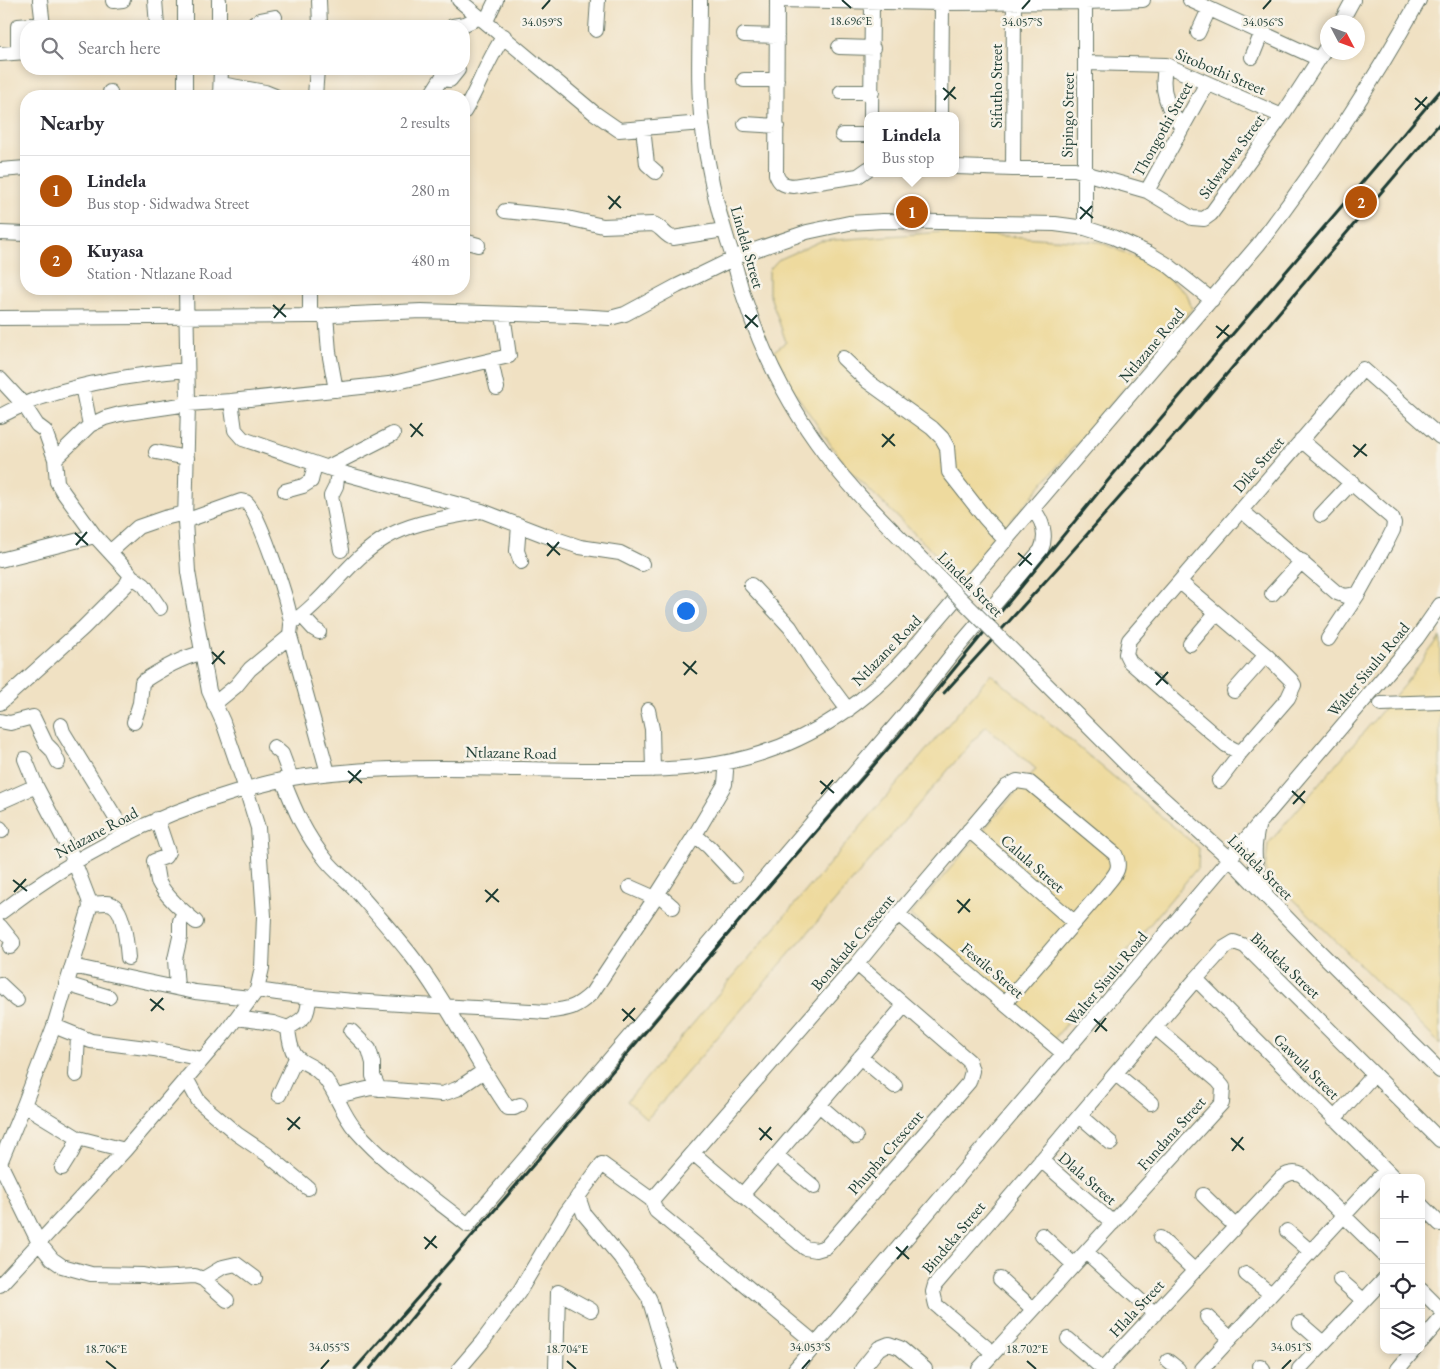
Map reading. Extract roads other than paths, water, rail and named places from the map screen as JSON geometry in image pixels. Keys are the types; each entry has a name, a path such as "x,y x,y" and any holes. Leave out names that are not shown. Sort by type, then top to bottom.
{"street":[{"path":"40,0 42,20"},
{"path":"155,0 157,20"},
{"path":"185,0 185,20"},
{"path":"218,20 219,0"},
{"path":"319,0 320,20"},
{"path":"460,0 593,112 619,130 702,123"},
{"path":"470,23 483,19 496,0"},
{"path":"596,30 598,0"},
{"name":"Lindela Street","path":"700,0 700,96 702,123 724,230 745,301 760,340 782,386 825,455 860,497 1021,659 1140,778 1230,859 1316,949 1440,1070"},
{"path":"864,174 793,186 784,185 778,180 776,174 777,0 942,3 999,1 1014,3 1143,0"},
{"path":"1190,0 1319,59"},
{"path":"1345,15 1353,0"},
{"name":"Ntlazane Road","path":"0,912 75,862 116,838 157,819 206,801 287,779 390,768 653,770 706,766 748,757 790,742 823,726 848,710 877,688 895,670 1258,245 1306,181 1373,80 1419,0"},
{"path":"871,112 872,2"},
{"name":"Sipingo Street","path":"1085,2 1085,228"},
{"path":"941,112 942,3"},
{"name":"Sifutho Street","path":"1013,169 1014,3"},
{"path":"1198,33 1209,9"},
{"path":"260,20 275,17"},
{"path":"20,26 18,26 20,39"},
{"path":"1252,56 1262,32"},
{"path":"744,35 777,36"},
{"path":"470,102 478,88 492,54 504,36"},
{"path":"839,47 873,48"},
{"path":"0,54 20,52"},
{"name":"Sidwadwa Street","path":"959,167 1075,169 1148,191 1192,218 1204,219 1211,214 1282,116 1319,59"},
{"name":"Sitobothi Street","path":"1086,64 1166,65 1282,116"},
{"path":"1166,65 1164,78 1168,107 1182,127"},
{"path":"185,75 185,90"},
{"path":"220,75 220,90"},
{"path":"315,90 317,75"},
{"path":"434,90 441,79 450,80 454,75"},
{"path":"744,80 777,80"},
{"name":"Thongothi Street","path":"1148,191 1207,83"},
{"path":"842,92 872,92"},
{"path":"745,124 777,126"},
{"path":"643,128 647,164 656,172"},
{"path":"842,135 864,135"},
{"path":"0,170 20,168"},
{"path":"505,211 563,217 603,226 652,224 658,226 673,238 724,230"},
{"path":"0,318 310,316 421,312 610,318 625,314 733,259 807,232 849,223 949,221 1055,224 1085,228 1113,237 1148,253 1168,265 1212,300"},
{"path":"0,233 20,234"},
{"path":"470,243 478,245"},
{"path":"0,1285 125,1150 236,1018 254,994 262,968 263,906 258,828 223,722 208,691 188,572 185,517 188,404 186,295"},
{"path":"310,295 310,316"},
{"path":"55,459 90,425 120,414 188,404 389,384 509,356 503,314"},
{"path":"326,315 329,352 336,390"},
{"path":"842,358 867,381 932,428 942,438 947,447 949,472 985,518 1006,541"},
{"path":"491,361 497,388"},
{"name":"Dike Street","path":"1241,752 1226,745 1130,662 1126,654 1129,640 1362,369 1440,437"},
{"path":"0,416 44,396 82,386 145,373 187,370"},
{"path":"0,379 24,406 37,425 45,431 55,459 60,487 95,536 129,572 130,576 144,586 160,608"},
{"path":"82,386 90,425"},
{"path":"231,401 235,430 240,437 327,468 482,511 580,547 620,553 642,564"},
{"path":"285,490 303,486 327,468 393,434"},
{"path":"1302,440 1392,518 1394,523 1388,540 1358,594 1328,639"},
{"path":"156,452 187,458"},
{"path":"327,468 335,489 331,496 341,550"},
{"path":"1321,515 1352,482"},
{"path":"110,552 138,527 164,518 185,517 241,501 250,505 275,562 294,625 328,774"},
{"path":"288,1028 290,1044 296,1058 322,1076 337,1096 354,1127 402,1176 468,1225 906,714 958,647 1041,550 1044,541 1043,530 1039,516 1033,509"},
{"path":"1241,510 1337,593 1345,596 1358,594"},
{"path":"214,704 236,686 354,563 386,538 421,523 482,511"},
{"path":"519,525 517,550 521,562"},
{"path":"0,560 95,536"},
{"path":"1272,594 1302,561"},
{"path":"0,703 83,628 126,584 130,576"},
{"path":"1180,582 1266,655 1294,685 1288,698 1241,752 1219,781"},
{"path":"751,585 790,627 813,663 848,710"},
{"name":"Walter Sisulu Road","path":"795,1369 1417,638 1440,606"},
{"path":"1190,644 1216,612"},
{"path":"294,625 314,629 319,632"},
{"path":"134,722 140,703 142,682 176,662 201,653"},
{"path":"1234,691 1266,655"},
{"path":"1381,704 1440,702"},
{"path":"648,710 652,729 653,770"},
{"path":"0,721 10,723 33,717 46,744 52,750 58,762"},
{"path":"61,725 63,732 120,825"},
{"path":"274,747 282,754 296,815 327,861 353,887 410,954 446,1006 508,1108 520,1105"},
{"path":"25,759 36,786 75,862 90,904 54,1026 0,1163 39,1244 57,1262 91,1274 143,1275 156,1278 186,1276 203,1279 227,1300"},
{"path":"72,966 195,992 309,997 389,1004 545,1012 567,1009 580,1004 592,993 657,896 725,784 726,771"},
{"name":"Bonakude Crescent","path":"652,1200 858,964 1006,787 1012,782 1024,782 1030,783 1115,854 1119,865 1117,871 1005,1003"},
{"path":"0,802 36,786"},
{"path":"157,819 168,852 165,857 154,861 158,874 157,879 184,912 196,922"},
{"path":"1258,826 1254,842 1254,861 1267,896"},
{"name":"Calula Street","path":"969,830 1074,922"},
{"path":"695,835 709,847 734,875"},
{"path":"630,887 657,896 673,907"},
{"path":"90,904 110,904 117,909 123,922 128,958"},
{"path":"177,988 175,959 180,937 180,921 184,912"},
{"name":"Festile Street","path":"898,914 1064,1054"},
{"path":"0,926 13,943 10,947"},
{"name":"Bindeka Street","path":"993,1353 936,1305 932,1292 935,1284 1228,944 1234,942 1245,946 1440,1140"},
{"name":"Phupha Crescent","path":"694,1154 805,1248 816,1250 826,1247 969,1082 972,1071 969,1061 858,964"},
{"name":"Gawula Street","path":"1196,979 1390,1174"},
{"path":"0,984 17,1000"},
{"path":"66,984 109,997"},
{"path":"288,1028 306,1017 309,997"},
{"path":"742,1195 904,1006"},
{"path":"236,1018 273,1022 288,1028"},
{"path":"54,1026 91,1041 154,1049 202,1059"},
{"name":"Fundana Street","path":"979,1369 1218,1109 1224,1098 1223,1088 1218,1081 1156,1028"},
{"path":"351,1031 369,1048 373,1063 373,1076 379,1088"},
{"path":"76,1075 78,1036"},
{"path":"860,1057 895,1086"},
{"path":"278,1095 296,1058"},
{"path":"337,1096 371,1088 442,1094 457,1089 484,1071"},
{"path":"1116,1074 1151,1102"},
{"path":"1334,1118 1374,1074"},
{"path":"186,1078 198,1100 204,1106 237,1134 268,1155 308,1188"},
{"path":"24,1105 78,1138 125,1150"},
{"path":"819,1105 856,1137"},
{"path":"1080,1116 1111,1143"},
{"path":"62,1168 78,1138"},
{"path":"776,1155 814,1187"},
{"name":"Dlala Street","path":"1041,1160 1113,1223"},
{"path":"459,1369 482,1342 519,1292 578,1196 602,1164 652,1200 656,1211 816,1344"},
{"name":"Hlala Street","path":"1068,1339 1103,1369 1281,1178 1292,1173 1302,1175 1380,1250"},
{"path":"1202,1369 1344,1215 1380,1183"},
{"path":"578,1196 584,1214 621,1258 648,1298 670,1369"},
{"path":"1203,1196 1235,1226"},
{"path":"1425,1209 1440,1224"},
{"path":"1287,1231 1310,1251"},
{"path":"1042,1235 1074,1265"},
{"path":"1160,1238 1194,1270"},
{"path":"1086,1252 1155,1314"},
{"path":"203,1279 223,1267 236,1264 254,1278"},
{"path":"1246,1274 1271,1294"},
{"path":"1000,1279 1033,1309"},
{"path":"1340,1280 1363,1300"},
{"path":"1299,1369 1380,1283"},
{"path":"556,1369 558,1292 591,1310"},
{"path":"1425,1294 1440,1309"},
{"path":"1206,1317 1230,1338"},
{"path":"1425,1337 1440,1320"},
{"path":"1300,1323 1323,1343"},
{"path":"862,1369 879,1348 888,1344 900,1348 925,1369"},
{"path":"1398,1369 1411,1354"}],"railway":[{"path":"355,1369 507,1196 756,901 906,728 1115,472 1440,91"},
{"path":"944,693 1186,422 1440,123"},
{"path":"370,1369 438,1286"}],"place":[{"name":"Kuyasa","path":"1361,202"},
{"name":"Lindela","path":"912,212"}]}
